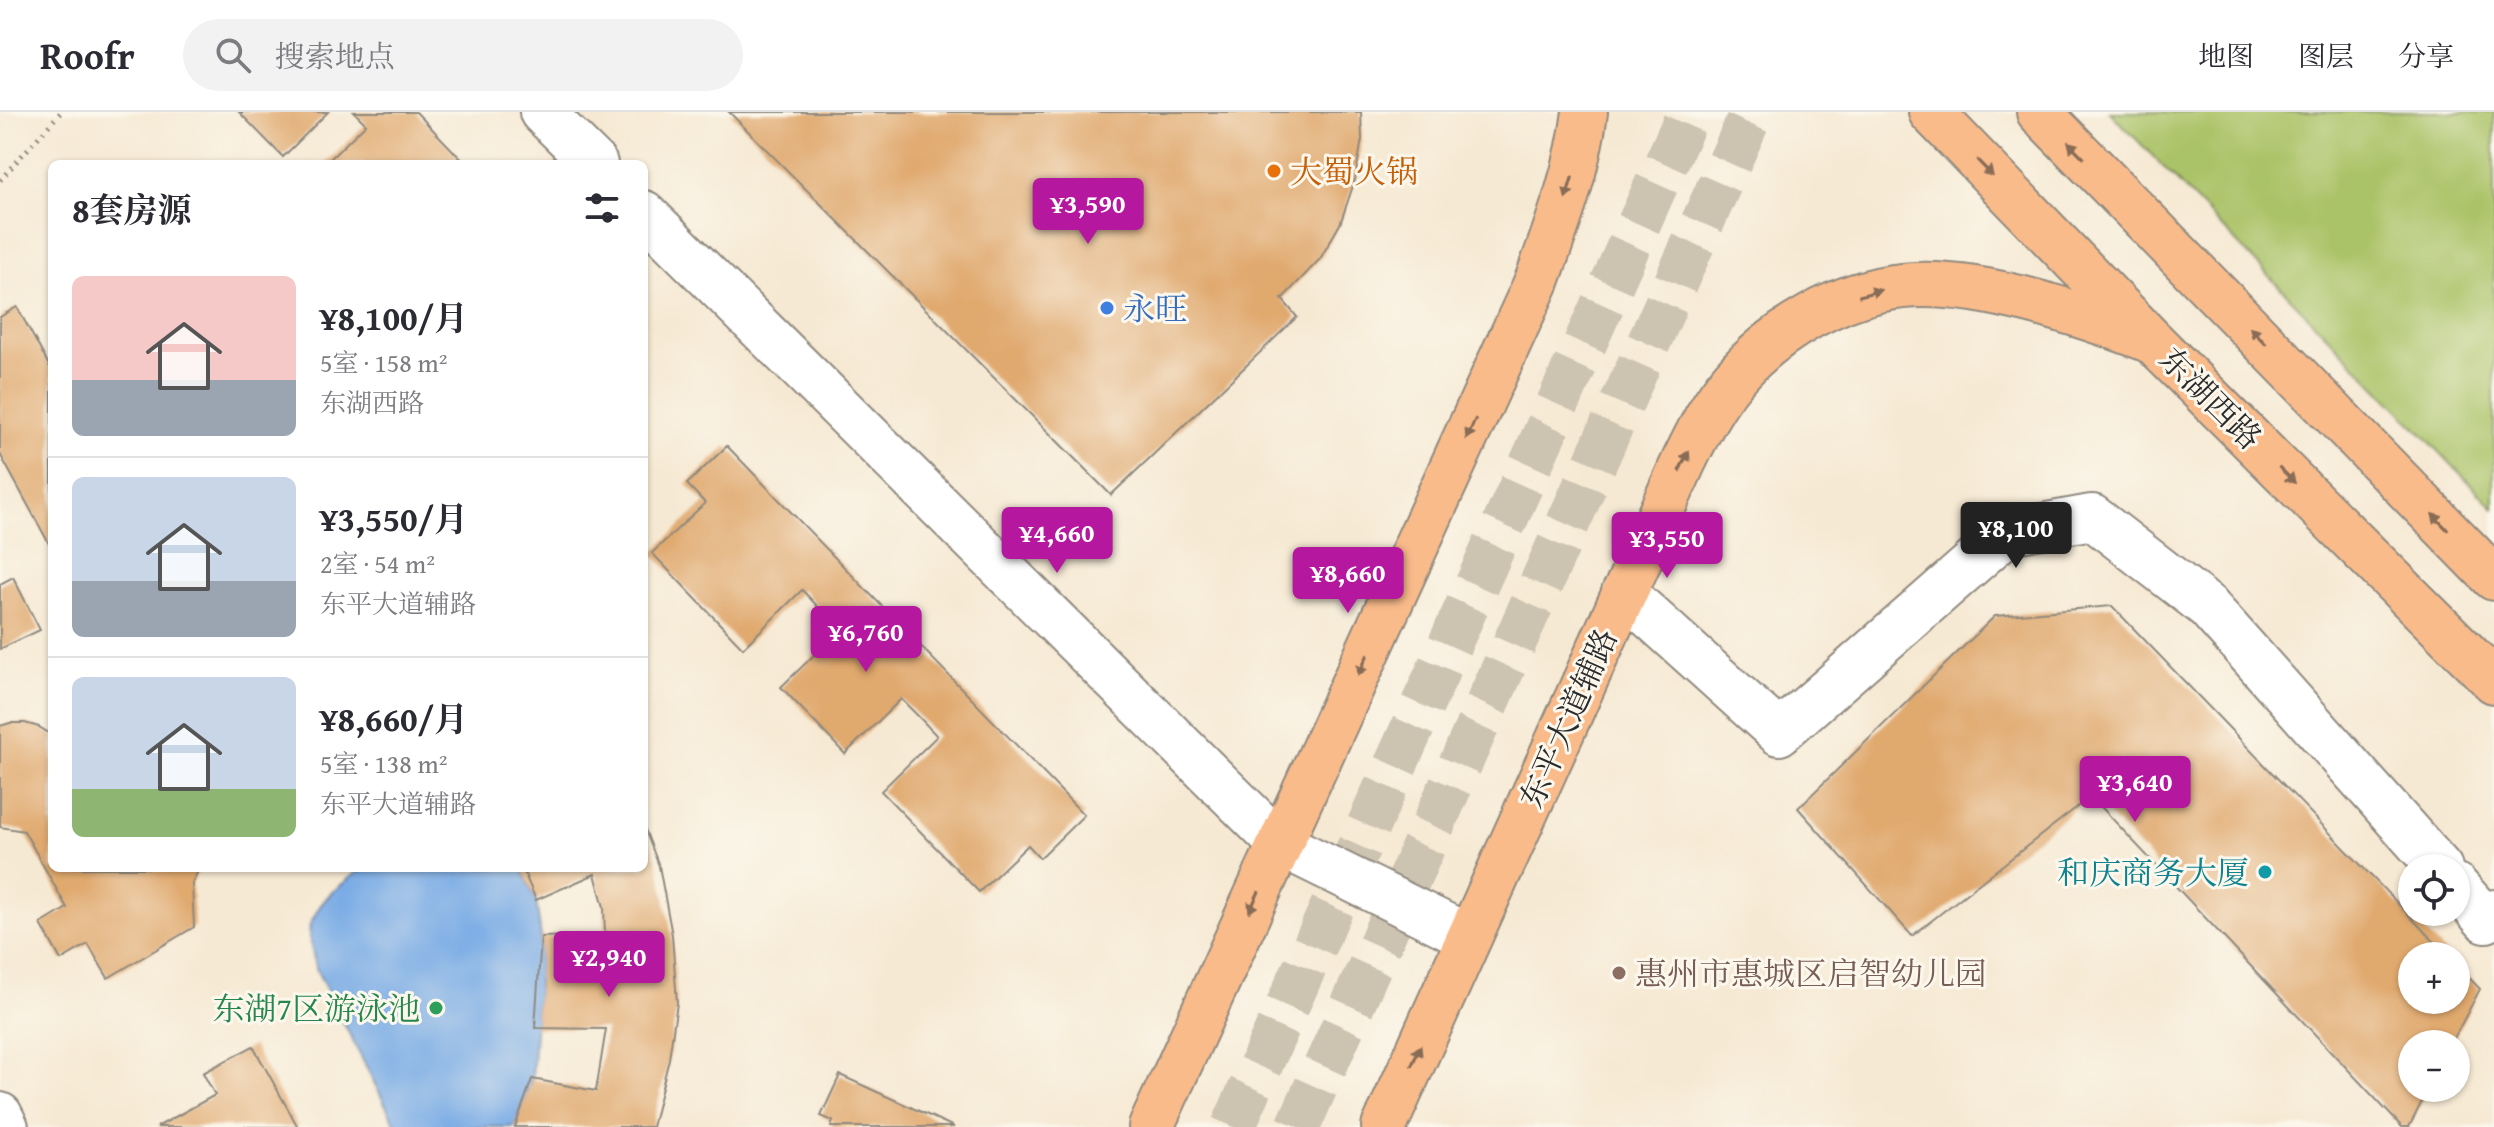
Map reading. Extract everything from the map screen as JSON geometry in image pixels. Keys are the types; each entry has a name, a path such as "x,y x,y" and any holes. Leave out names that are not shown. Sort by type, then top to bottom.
{"main road":[{"path":"1151,1127 1537,281 1572,177 1585,112"},
{"name":"东湖西路","path":"1931,112 2152,341 2494,681"},
{"path":"2039,112 2494,578"},
{"name":"东平大道辅路","path":"1384,1127 1684,461 1723,392 1756,356 1781,336 1823,311 1876,291 1903,286 1934,285 2029,302 2090,318 2152,341"}],"street":[{"path":"542,112 591,160"},
{"path":"648,217 1280,844 1469,937"},
{"path":"1624,593 1779,733 2008,532 2092,517 2207,606 2428,854"},
{"path":"2470,902 2486,920 2494,912"},
{"path":"0,1115 6,1127"}],"path":[{"path":"0,180 61,112"}],"green space":[{"path":"2110,112 2494,112 2494,508"}],"water":[{"name":"东湖7区游泳池","path":"357,872 524,872 536,900 541,937 532,1079 515,1127 397,1127 316,969 309,936 310,924 330,894"}],"building":[{"path":"239,112 328,112 283,157"},
{"path":"354,112 416,112 462,160 329,160 366,124"},
{"name":"永旺","path":"729,112 1361,112 1362,139 1355,180 1340,224 1320,259 1282,299 1297,317 1111,495"},
{"path":"17,307 48,364 48,542 0,454 0,317"},
{"path":"727,446 1084,815 1040,858 1028,845 979,892 881,791 937,736 919,717 901,699 845,754 781,687 840,630 802,590 743,648 652,553 705,503 687,484"},
{"path":"13,577 40,630 0,649 0,584"},
{"name":"和庆商务大厦","path":"2112,606 2398,904 2398,926 2419,926 2435,942 2398,942 2398,1014 2467,1014 2458,1030 2398,1030 2398,1102 2422,1102 2409,1127 2402,1127 2091,796 1912,936 1798,808 1995,616"},
{"path":"25,723 48,733 48,872 197,872 192,884 194,927 108,978 88,944 61,960 41,924 67,908 24,831 0,827 0,726"},
{"path":"648,837 659,866 672,935 677,1003 669,1059 652,1127 515,1127 532,1079 596,1091 606,1029 535,1028 541,937 605,935 604,907 595,874 536,900 524,872 648,872"},
{"name":"和庆商务大厦","path":"2470,979 2480,989 2470,1008"},
{"path":"253,1046 298,1127 157,1127 215,1095 203,1073"},
{"path":"840,1075 954,1127 831,1127 833,1121 821,1116"}],"tunnel":[{"path":"1233,1127 1689,112"},
{"path":"1298,1127 1752,112"}],"place":[{"name":"大蜀火锅","path":"1274,171"},
{"name":"永旺","path":"1107,308"},
{"name":"和庆商务大厦","path":"2265,872"},
{"name":"惠州市惠城区启智幼儿园","path":"1619,973"},
{"name":"东湖7区游泳池","path":"436,1008"}]}
